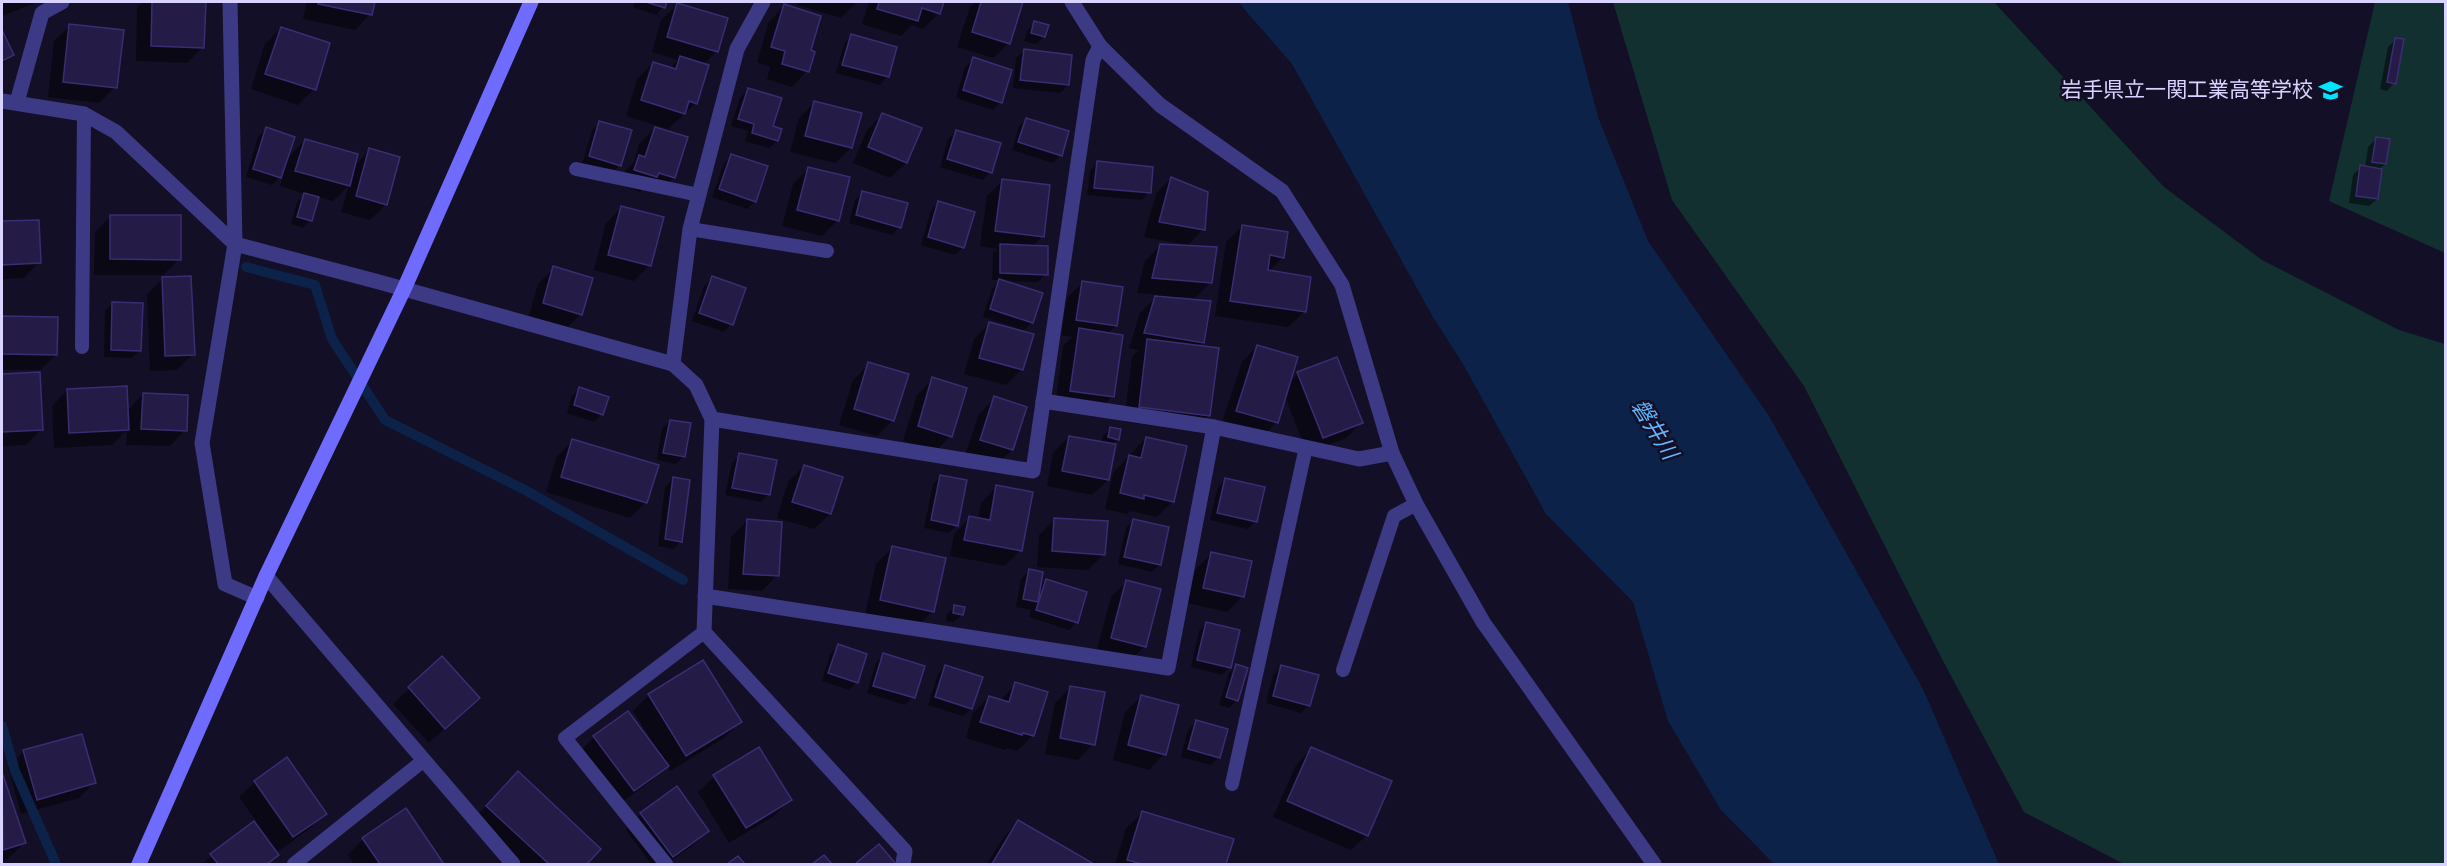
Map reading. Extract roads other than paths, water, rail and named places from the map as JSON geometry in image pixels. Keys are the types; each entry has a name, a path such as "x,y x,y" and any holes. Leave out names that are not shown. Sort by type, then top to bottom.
{"street":[{"path":"62,2 42,13 9,102 84,114 116,132 235,244 673,364 696,385 712,419 704,632 905,851 903,864"},
{"path":"230,2 235,244 202,443 225,584 257,598"},
{"path":"138,864 266,576 404,289 531,2"},
{"path":"673,364 690,230 737,49 763,2"},
{"path":"1072,2 1100,46 1160,105 1282,191 1342,285 1392,453 1416,504 1483,622 1654,864"},
{"path":"712,419 1033,471 1093,60 1100,46"},
{"path":"1043,401 1214,427 1359,459 1392,453"},
{"path":"705,596 1168,668 1214,427"},
{"path":"266,576 513,864"}],"lane":[{"path":"82,347 84,114"},
{"path":"576,169 699,195"},
{"path":"690,230 827,251"},
{"path":"1232,784 1306,447"},
{"path":"1343,670 1394,516 1416,504"},
{"path":"666,864 565,738 704,632"},
{"path":"294,864 424,760"}],"water":[{"name":"磐井川","path":"1238,2 1568,2 1598,117 1648,241 1769,416 1923,689 1999,864 1774,864 1721,810 1668,721 1633,602 1546,514 1292,64"}],"waterway":[{"path":"246,267 315,285 332,339 385,420 525,490 683,580"},
{"path":"2,726 15,771 56,864"}],"place":[{"name":"岩手県立一関工業高等学校","path":"2331,90"}]}
